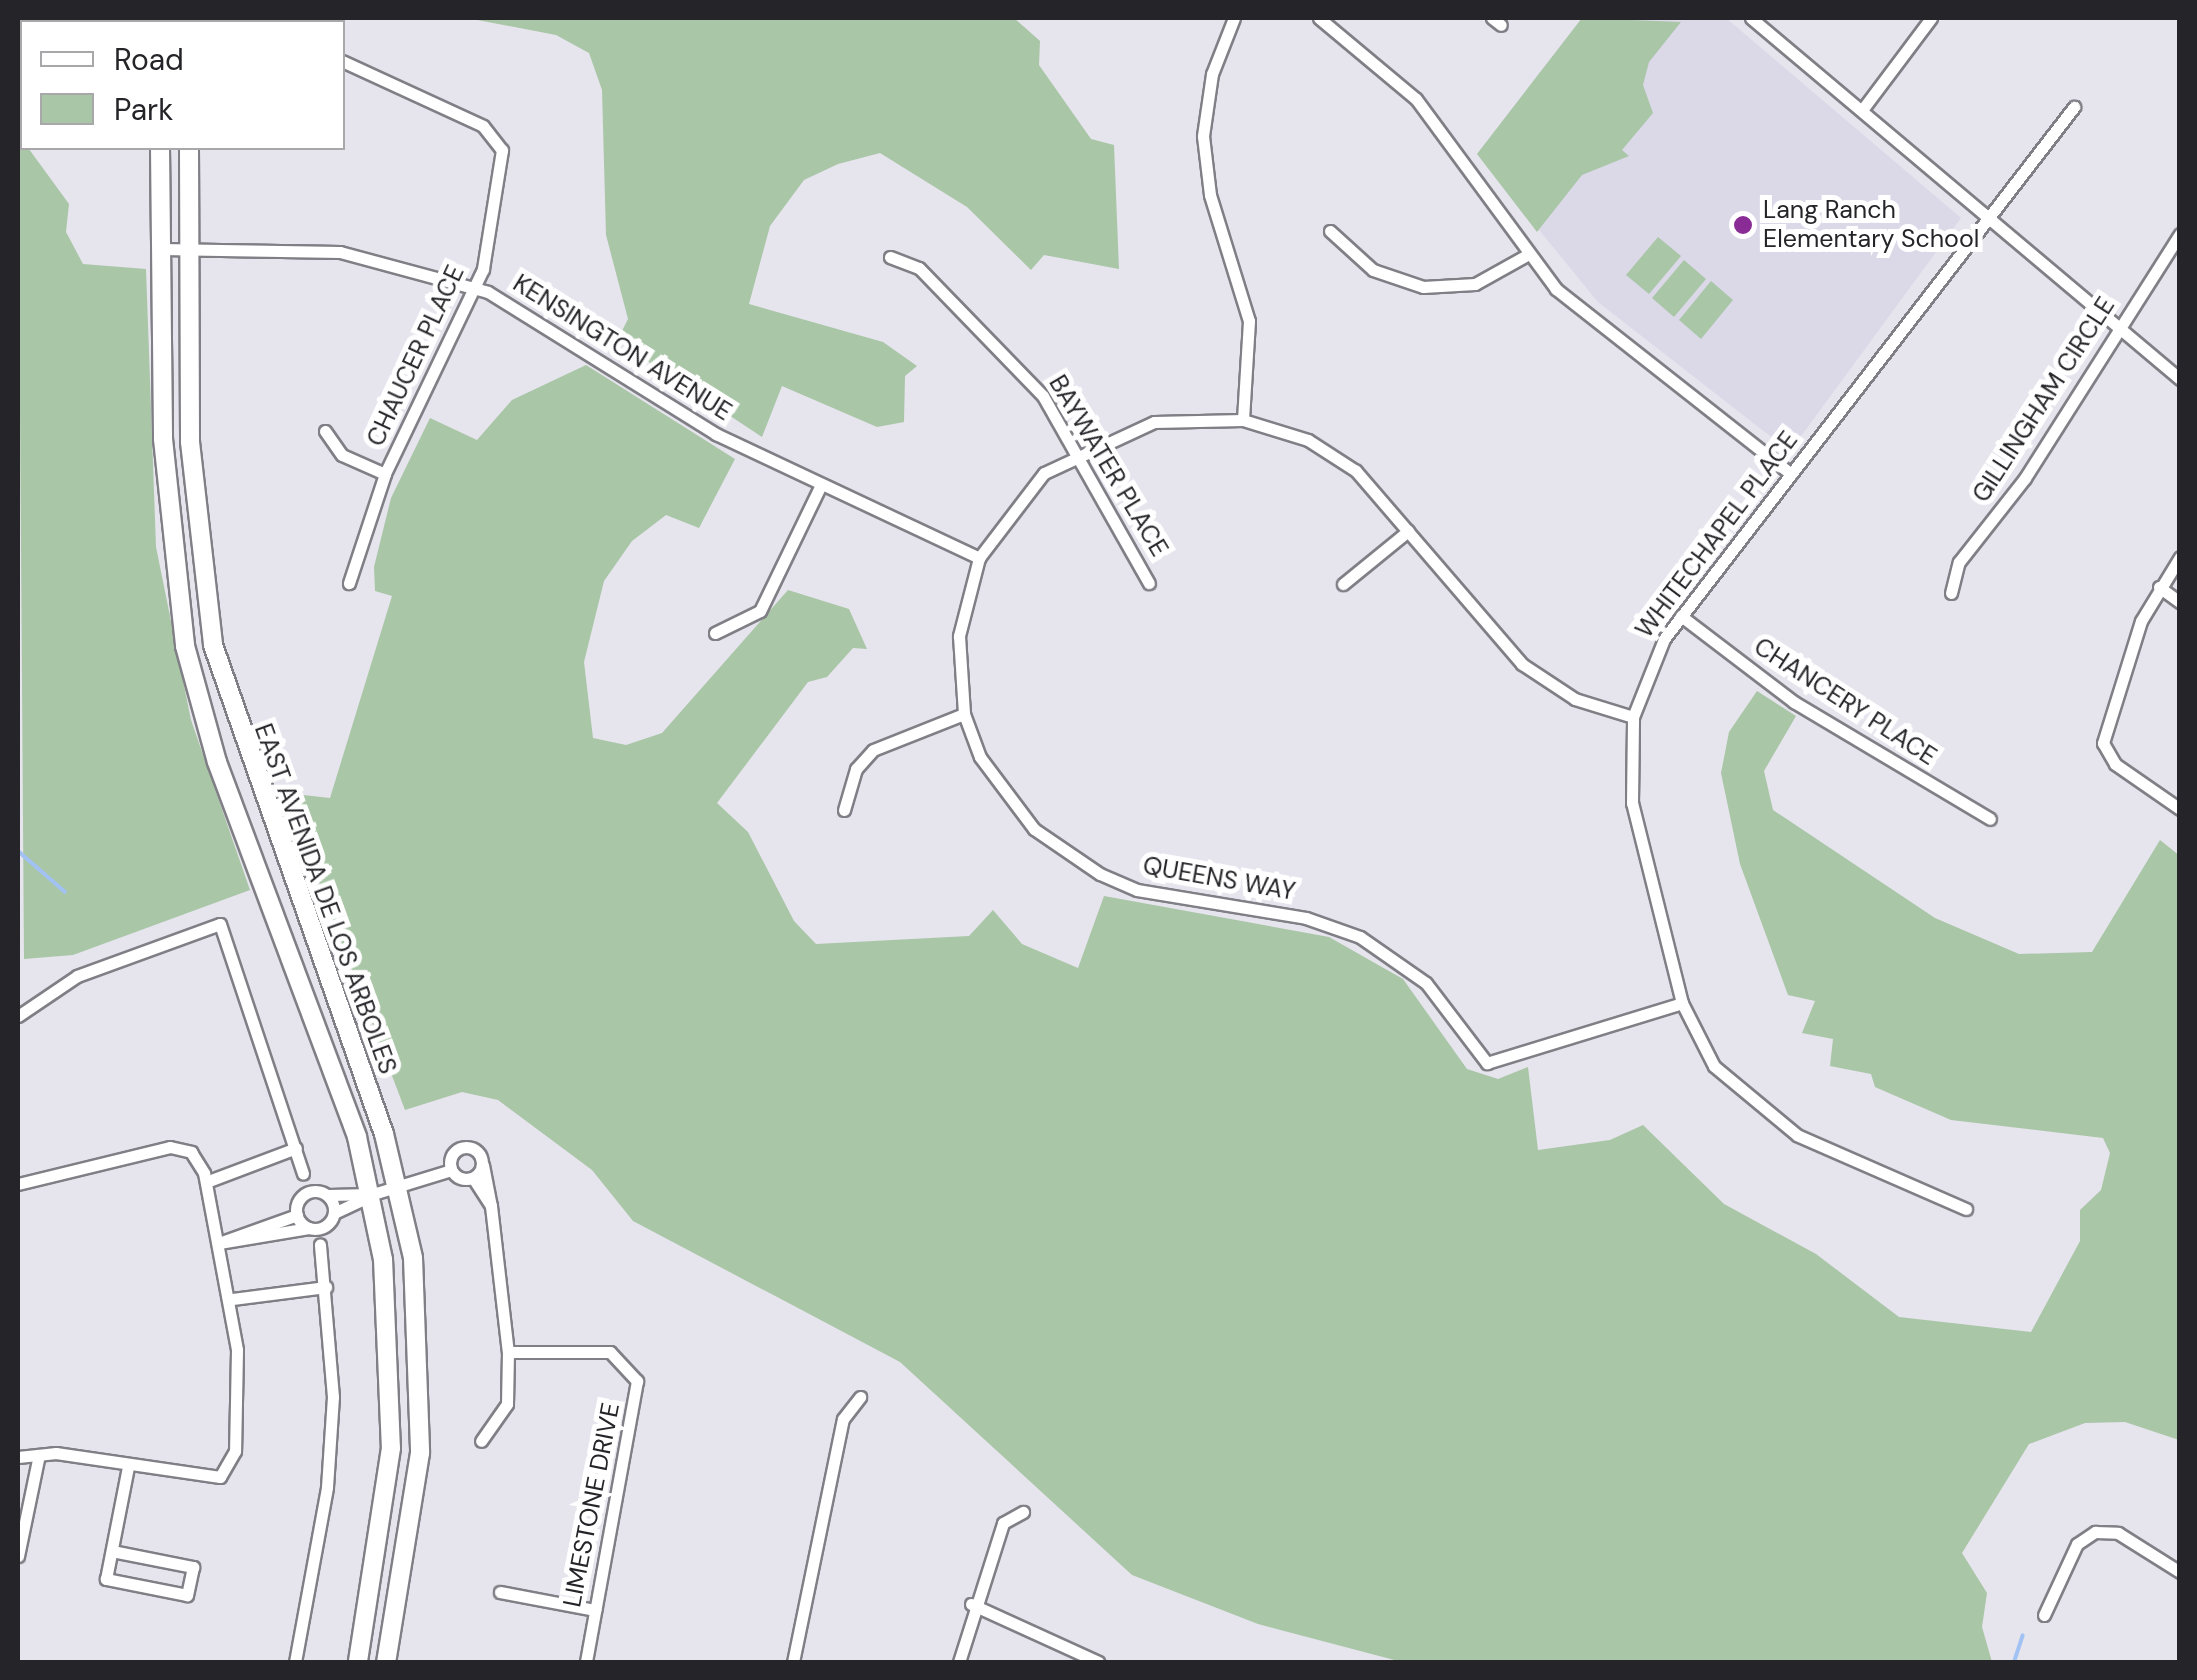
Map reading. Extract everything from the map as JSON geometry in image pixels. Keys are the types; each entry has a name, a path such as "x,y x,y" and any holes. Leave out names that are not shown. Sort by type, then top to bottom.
{"main road":[{"name":"EAST AVENIDA DE LOS ARBOLES","path":"160,150 163,439 185,646 217,762 373,1194 391,1320 392,1448 358,1662"},
{"name":"EAST AVENIDA DE LOS ARBOLES","path":"188,150 193,498 213,645 401,1188 421,1419 386,1662"}],"street":[{"path":"1234,18 1212,74 1204,136 1210,194 1249,322 1242,420"},
{"path":"1319,18 1416,99 1525,256 1590,319 1791,474"},
{"path":"1751,18 2180,380"},
{"path":"1862,110 1931,18"},
{"name":"CHAUCER PLACE","path":"345,62 498,139 492,236 475,287 385,474 348,583"},
{"name":"WHITECHAPEL PLACE","path":"1966,1209 1764,1116 1714,1066 1682,1003 1632,803 1633,718 1649,666 1681,616 1986,214 2074,108"},
{"path":"1330,231 1373,270 1423,288 1475,284 1525,256"},
{"name":"GILLINGHAM CIRCLE","path":"1951,593 1959,562 2025,478 2118,326 2180,234"},
{"name":"KENSINGTON AVENUE","path":"160,249 340,252 475,287 716,434 980,558"},
{"name":"BAYWATER PLACE","path":"890,257 919,268 1016,364 1076,450 1150,583"},
{"name":"QUEENS WAY","path":"1633,718 1575,700 1522,664 1408,531 1333,455 1242,420 1154,422 1076,450 1019,498 980,558 959,636 964,714 1003,793 1068,856 1137,890 1306,918 1360,936 1426,983 1487,1063 1682,1003"},
{"path":"325,432 342,455 385,474"},
{"path":"715,634 760,611 821,485"},
{"path":"1344,584 1408,531"},
{"path":"2180,557 2160,587 2102,744 2115,764 2180,809"},
{"path":"2160,587 2180,602"},
{"name":"CHANCERY PLACE","path":"1681,616 1794,702 1990,820"},
{"path":"844,810 856,769 874,750 964,714"},
{"path":"18,1016 76,976 220,924 303,1174"},
{"path":"18,1184 170,1147 191,1152 206,1182 232,1298 228,1470 199,1480 39,1455 18,1457"},
{"path":"451,1170 461,1147 476,1150 492,1206 508,1352 507,1404 481,1441"},
{"path":"206,1182 296,1148"},
{"path":"473,1178 483,1165"},
{"path":"297,1215 305,1193 373,1194 451,1170 473,1178 492,1206"},
{"path":"220,1243 309,1228 373,1194"},
{"path":"328,1195 334,1213"},
{"path":"220,1243 297,1215"},
{"path":"297,1215 309,1228"},
{"path":"295,1662 327,1487 326,1287 320,1246"},
{"path":"232,1298 326,1287"},
{"name":"LIMESTONE DRIVE","path":"508,1352 610,1352 634,1371 586,1662"},
{"path":"793,1662 843,1420 860,1397"},
{"path":"18,1556 39,1455"},
{"path":"112,1550 193,1566 188,1595 106,1579 128,1467"},
{"path":"959,1662 971,1604 1003,1523 1023,1512"},
{"path":"2044,1615 2077,1544 2095,1532 2118,1533 2180,1572"},
{"path":"500,1592 595,1610"},
{"path":"971,1604 1098,1662"}],"shaded area":[{"name":"Lang Ranch Elementary School","path":"1582,18 1726,18 1961,218 1796,443 1779,443 1598,302 1477,154"}],"green space":[{"path":"467,18 1014,18 1040,41 1039,65 1091,139 1114,145 1119,269 1044,255 1031,270 967,207 880,153 838,164 804,180 770,226 749,304 883,342 917,366 905,376 904,422 877,427 782,386 762,437 617,341 628,319 606,235 602,90 589,53 556,35"},
{"path":"1582,18 1681,22 1649,62 1643,85 1653,113 1622,150 1629,156 1582,175 1537,232 1477,154"},
{"path":"18,134 20,150 30,150 69,204 66,232 83,264 146,269 156,547 191,720 250,890 73,955 24,959"},
{"path":"1658,237 1681,256 1649,294 1626,275"},
{"path":"1684,260 1706,279 1674,317 1652,298"},
{"path":"1711,281 1733,300 1701,339 1679,320"},
{"path":"586,365 735,459 699,528 666,515 632,541 604,581 584,662 593,738 626,745 662,733 788,590 849,609 867,649 853,648 827,677 808,682 717,803 748,832 794,921 816,944 969,936 993,910 1022,944 1078,968 1104,896 1329,937 1403,979 1467,1069 1498,1079 1528,1067 1538,1150 1610,1140 1643,1125 1724,1204 1816,1254 1899,1317 2031,1332 2080,1241 2080,1210 2101,1190 2110,1153 2103,1138 1951,1120 1875,1087 1871,1074 1830,1066 1833,1039 1802,1033 1815,1001 1788,995 1740,864 1721,773 1729,732 1757,691 1796,716 1764,771 1773,810 1935,918 2019,954 2092,952 2160,840 2180,856 2179,1440 2125,1422 2085,1423 2029,1444 1962,1553 1987,1593 1982,1627 1992,1662 1402,1662 1258,1624 1132,1575 900,1362 633,1221 592,1170 498,1100 462,1092 405,1110 285,793 330,798 392,596 375,591 374,567 391,498 430,418 477,440 512,400"}],"waterway":[{"path":"18,680 18,730"},
{"path":"18,851 65,892"},
{"path":"2014,1662 2023,1635"}],"place":[{"name":"Lang Ranch Elementary School","path":"1743,225"}]}
